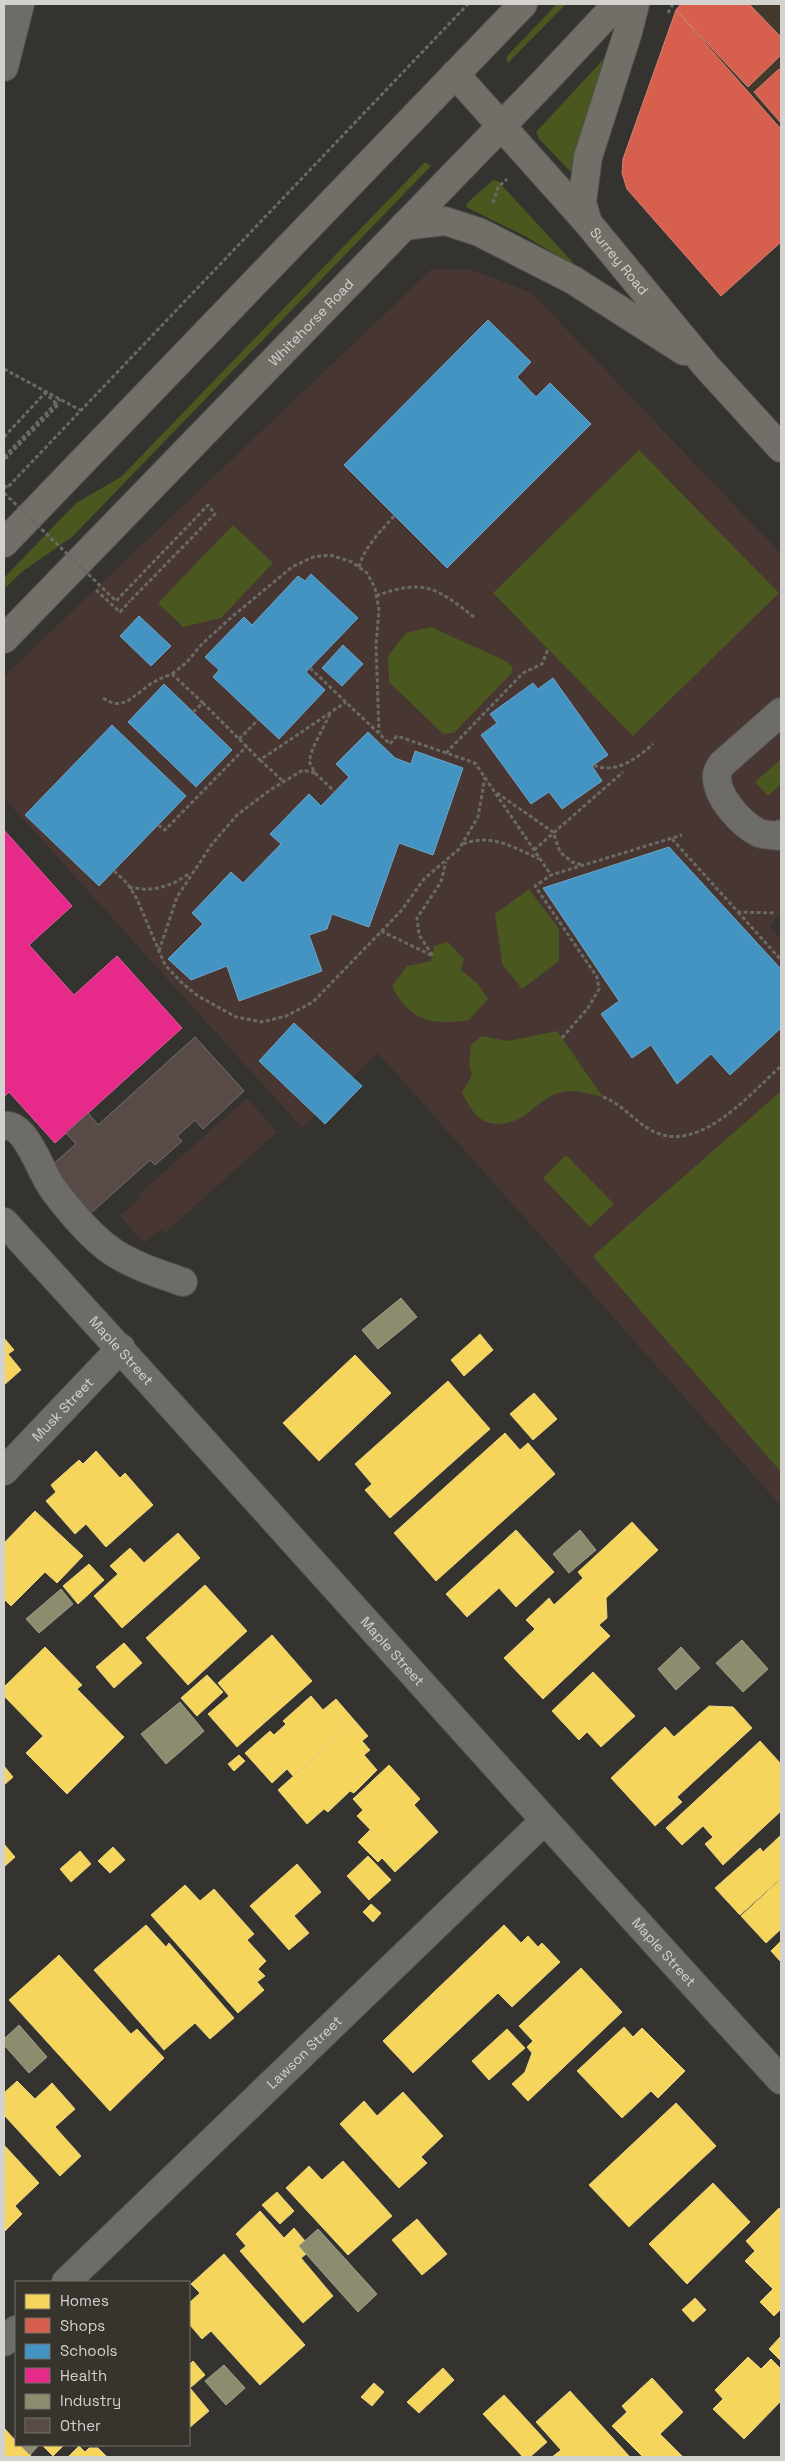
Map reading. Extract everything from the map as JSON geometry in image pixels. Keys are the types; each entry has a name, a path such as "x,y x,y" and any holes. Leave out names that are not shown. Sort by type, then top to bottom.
{"main road":[{"path":"4,543 523,4"},
{"name":"Whitehorse Road","path":"4,639 617,4"},
{"path":"588,223 582,202 588,157 628,32 635,4"},
{"name":"Surrey Road","path":"455,74 588,223 706,366 781,448"},
{"path":"404,226 445,221 462,225 516,249 573,280 706,366"}],"street":[{"path":"4,68 20,4"},
{"path":"781,712 722,764 717,774 719,788 732,810 743,822 760,833 778,836 781,834"},
{"path":"4,1126 8,1125 19,1132 32,1149 48,1183 65,1205 112,1251 131,1262 184,1282"},
{"name":"Maple Street","path":"4,1222 121,1348 544,1821 781,2080"},
{"name":"Musk Street","path":"4,1471 121,1348"},
{"name":"Lawson Street","path":"67,2281 544,1821"},
{"path":"4,2342 15,2331"}],"path":[{"path":"4,485 7,488 468,4"},
{"path":"4,369 80,410"},
{"path":"4,437 45,393 58,405 4,458"},
{"path":"4,458 60,399"},
{"path":"4,493 116,601 208,505 215,514 120,612 107,600"},
{"path":"359,568 362,556 371,542 395,515"},
{"path":"103,698 110,703 120,705 131,701 158,679 172,674 186,663 202,644 234,615 292,567 313,557 330,555 352,562 367,573 375,588 379,610 376,644 379,732"},
{"path":"376,596 393,590 415,586 440,591 474,617"},
{"path":"446,753 523,673 542,664 548,649"},
{"path":"310,668 390,744 397,736 475,763 551,875"},
{"path":"172,674 284,782"},
{"path":"260,760 346,702"},
{"path":"193,712 203,703"},
{"path":"331,712 313,748 310,761 316,773 335,792"},
{"path":"239,739 258,720"},
{"path":"594,765 603,770 614,768 638,758 653,744"},
{"path":"158,825 165,830 247,746"},
{"path":"160,951 177,897 212,844 237,816 284,782 303,770 316,773"},
{"path":"534,850 623,772"},
{"path":"114,871 137,899 165,966 182,983 198,996 236,1017 262,1022 286,1016 312,1002 401,911 424,879 446,861 462,844 478,817 485,777"},
{"path":"494,792 554,832 560,852 572,862 584,866"},
{"path":"562,1038 588,1008 599,989 597,977 534,886 551,875 682,835"},
{"path":"462,844 476,838 494,840 540,859"},
{"path":"672,838 781,960"},
{"path":"381,931 432,956 419,936 417,918 441,882 446,861"},
{"path":"129,887 143,891 162,887 180,880 193,871"},
{"path":"738,912 776,913"},
{"path":"603,1098 615,1101 641,1125 661,1135 676,1136 701,1132 723,1117 781,1066"}],"shaded area":[{"path":"690,4 781,4 781,125 678,16"},
{"path":"432,269 472,270 532,293 781,554 781,915 770,926 781,939 781,1506 378,1053 302,1128 4,798 4,676"},
{"path":"247,1098 277,1132 165,1233 161,1229 144,1243 120,1216 141,1197 139,1194"}],"green space":[{"path":"557,4 566,4 508,63 506,58 510,53"},
{"path":"615,47 571,172 539,139 536,132"},
{"path":"425,162 431,166 72,537 23,571 4,589 4,578 76,503 121,477"},
{"path":"493,180 498,181 578,268 525,236 466,207 467,203"},
{"path":"639,450 779,593 633,736 493,593"},
{"path":"233,525 273,563 221,618 183,627 158,603"},
{"path":"431,627 506,661 513,667 511,674 454,733 443,734 389,682 388,656 406,633"},
{"path":"781,759 781,784 768,796 755,782"},
{"path":"529,889 559,929 559,961 522,989 502,964 495,914"},
{"path":"448,942 464,959 461,970 477,983 488,999 469,1020 444,1022 423,1018 414,1014 406,1007 392,986 407,966 431,961 434,946"},
{"path":"557,1031 603,1097 577,1091 567,1091 553,1095 517,1120 508,1123 491,1123 480,1118 462,1093 472,1074 469,1065 471,1045 482,1036 508,1041"},
{"path":"781,1091 781,1472 593,1256"},
{"path":"566,1155 614,1204 590,1227 543,1178"}],"building: Homes":[{"path":"480,1334 493,1350 464,1376 451,1360"},
{"path":"4,1338 14,1350 8,1354 21,1370 4,1385"},
{"path":"355,1355 391,1393 319,1461 283,1423"},
{"path":"448,1381 490,1429 390,1518 365,1490 372,1484 355,1464"},
{"path":"534,1393 557,1419 533,1440 510,1414"},
{"path":"505,1433 520,1450 528,1443 555,1474 436,1581 394,1533"},
{"path":"96,1451 120,1478 125,1473 153,1505 106,1547 86,1524 75,1534 46,1501 56,1492 51,1485 79,1460 83,1464"},
{"path":"35,1511 83,1556 57,1583 45,1572 11,1606 4,1599 4,1543"},
{"path":"632,1522 658,1550 606,1598 607,1618 599,1625 610,1636 543,1699 504,1658 535,1629 526,1620 549,1598 554,1605 583,1578 578,1572"},
{"path":"516,1530 554,1572 516,1607 499,1588 467,1617 446,1594"},
{"path":"178,1533 200,1558 122,1628 94,1596 118,1574 110,1566 130,1548 144,1563"},
{"path":"89,1564 104,1580 78,1604 63,1586"},
{"path":"205,1585 247,1631 188,1685 146,1638"},
{"path":"272,1635 312,1681 237,1747 208,1714 229,1696 218,1683"},
{"path":"124,1643 142,1663 114,1688 96,1667"},
{"path":"45,1647 82,1685 77,1689 124,1737 67,1794 26,1753 43,1736 4,1696 4,1687"},
{"path":"593,1672 635,1716 601,1747 587,1732 579,1740 552,1711"},
{"path":"207,1675 223,1692 197,1716 181,1698"},
{"path":"311,1696 323,1710 336,1699 355,1721 293,1776 287,1769 272,1783 245,1753 270,1731 274,1735 286,1724 283,1721"},
{"path":"709,1706 733,1707 752,1728 677,1797 682,1802 655,1826 611,1778 665,1727 674,1737"},
{"path":"355,1721 368,1736 362,1741 370,1750 364,1755 377,1770 354,1793 350,1791 328,1812 324,1809 307,1824 278,1790"},
{"path":"760,1741 781,1764 781,1811 723,1865 705,1844 713,1837 703,1826 682,1845 666,1828"},
{"path":"239,1755 245,1761 234,1771 228,1764"},
{"path":"389,1765 420,1799 414,1805 438,1832 395,1872 382,1858 390,1850 357,1816 363,1810 353,1799"},
{"path":"4,1766 13,1777 4,1785"},
{"path":"370,1830 390,1850 378,1862 358,1842"},
{"path":"781,1835 781,1878 740,1915 715,1888 760,1848 763,1852"},
{"path":"4,1844 15,1857 4,1867"},
{"path":"113,1847 125,1860 110,1873 98,1861"},
{"path":"80,1851 91,1864 71,1882 60,1869"},
{"path":"368,1856 391,1880 369,1900 347,1876"},
{"path":"297,1864 321,1892 294,1916 309,1933 289,1950 250,1906"},
{"path":"781,1879 781,1929 766,1943 741,1916"},
{"path":"185,1885 200,1901 214,1889 254,1934 247,1940 266,1961 258,1969 265,1976 257,1982 264,1990 238,2013 151,1915"},
{"path":"371,1904 381,1913 373,1922 363,1912"},
{"path":"146,1925 166,1947 169,1943 234,2018 210,2039 195,2023 164,2050 94,1970"},
{"path":"504,1925 521,1943 528,1936 538,1947 542,1943 560,1962 512,2007 498,1993 413,2073 383,2041"},
{"path":"781,1941 781,1962 771,1951"},
{"path":"59,1955 131,2034 137,2029 164,2058 110,2111 9,2000"},
{"path":"581,1968 622,2012 528,2101 512,2084 525,2072 532,2053 527,2047 533,2041 519,2026"},
{"path":"624,2027 633,2037 642,2028 661,2047 637,2071 654,2088 622,2118 577,2071"},
{"path":"507,2029 525,2048 489,2080 472,2061"},
{"path":"661,2047 685,2071 658,2098 651,2091 654,2088 637,2071"},
{"path":"17,2081 35,2099 52,2083 75,2109 55,2127 81,2156 60,2176 4,2115 4,2093"},
{"path":"403,2092 443,2136 421,2157 427,2163 399,2188 340,2124 364,2101 377,2116"},
{"path":"676,2103 716,2146 629,2227 589,2185"},
{"path":"4,2145 39,2183 15,2206 22,2214 4,2232"},
{"path":"343,2161 392,2216 348,2255 286,2188 309,2166 322,2180"},
{"path":"713,2183 750,2222 687,2284 649,2244"},
{"path":"277,2192 294,2211 280,2224 262,2205"},
{"path":"779,2208 781,2210 781,2309 774,2316 760,2302 773,2289 745,2261 755,2251 746,2241"},
{"path":"260,2211 284,2238 294,2228 305,2241 299,2246 306,2254 301,2258 333,2296 303,2323 240,2251 246,2246 236,2234"},
{"path":"417,2219 447,2254 422,2275 392,2240"},
{"path":"224,2254 305,2345 260,2385 211,2331 202,2339 190,2325 190,2302 200,2293 191,2284"},
{"path":"695,2298 706,2310 693,2322 682,2310"},
{"path":"781,2336 781,2361 769,2349"},
{"path":"748,2357 761,2369 771,2359 781,2369 781,2401 744,2439 713,2409 723,2399 715,2390"},
{"path":"193,2361 205,2375 190,2388 190,2364"},
{"path":"443,2368 454,2380 419,2413 407,2402"},
{"path":"652,2378 683,2412 660,2434 683,2457 643,2457 612,2426 627,2412 622,2406"},
{"path":"374,2383 384,2392 372,2406 361,2397"},
{"path":"190,2388 209,2411 190,2427"},
{"path":"570,2391 630,2457 552,2457 561,2450 536,2422"},
{"path":"504,2395 547,2442 530,2457 523,2457 483,2414"},
{"path":"4,2428 15,2440 15,2446 21,2446 32,2457 4,2457"},
{"path":"43,2446 63,2446 53,2456"},
{"path":"79,2446 85,2452 89,2448 98,2448 107,2457 68,2457"}],"building: Shops":[{"path":"681,4 749,4 781,37 781,55 748,87 676,10"},
{"path":"676,10 781,129 781,242 721,296 627,189 622,173 623,159"},
{"path":"779,69 781,71 781,123 754,92"}],"building: Schools":[{"path":"488,320 531,362 517,377 536,397 550,383 591,424 447,568 344,465"},
{"path":"311,574 358,618 306,672 325,690 279,739 213,677 219,670 205,657 244,617 252,625 298,576 305,581"},
{"path":"139,616 171,646 151,666 120,636"},
{"path":"343,645 363,664 342,686 322,668"},
{"path":"553,678 608,755 592,766 602,781 562,809 549,792 531,804 481,735 497,723 490,714 533,683 538,689"},
{"path":"164,684 232,750 196,787 128,722"},
{"path":"112,725 186,796 99,886 25,815"},
{"path":"368,732 395,758 411,764 415,751 463,768 433,855 399,843 369,927 332,914 327,929 309,935 322,971 239,1001 227,966 191,980 168,959 203,924 192,913 231,872 243,883 281,844 270,834 309,794 321,806 349,777 336,764"},
{"path":"669,847 781,969 781,1028 730,1075 711,1054 677,1084 651,1045 632,1058 601,1014 619,1001 543,888"},
{"path":"294,1023 362,1086 325,1124 259,1061"}],"building: Health":[{"path":"4,830 72,906 29,945 74,995 117,956 182,1028 55,1143 9,1092 4,1097"}],"building: Industry":[{"path":"401,1298 417,1317 378,1349 362,1330"},
{"path":"580,1530 596,1550 569,1573 553,1554"},
{"path":"61,1589 73,1604 39,1633 26,1619"},
{"path":"742,1640 768,1669 743,1692 716,1663"},
{"path":"681,1647 700,1668 676,1690 658,1669"},
{"path":"180,1702 204,1731 166,1764 141,1734"},
{"path":"19,2025 47,2057 29,2073 4,2045 4,2039"},
{"path":"318,2229 377,2294 358,2312 299,2246"},
{"path":"224,2365 245,2388 226,2405 205,2381"},
{"path":"21,2446 38,2446 30,2455"}],"building: Other":[{"path":"195,1037 244,1091 203,1129 195,1120 177,1136 182,1141 155,1165 150,1160 91,1213 50,1167 76,1144 66,1133 88,1113 98,1125"}]}
